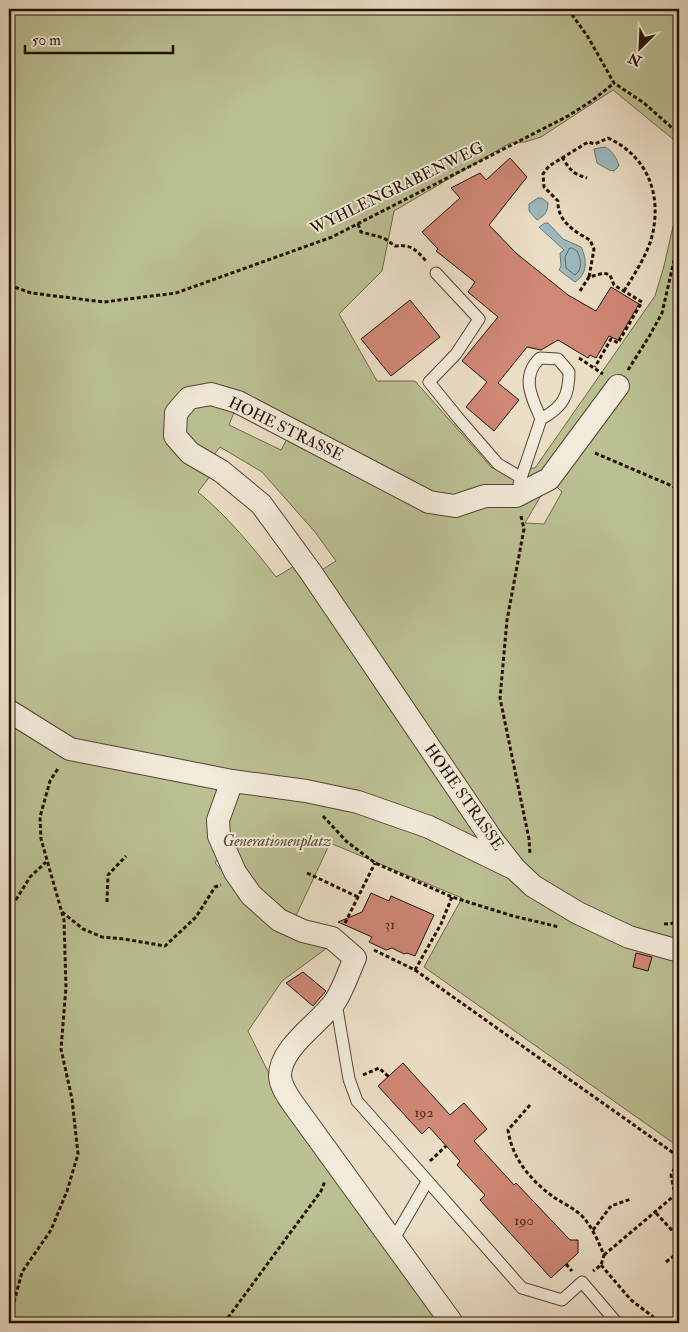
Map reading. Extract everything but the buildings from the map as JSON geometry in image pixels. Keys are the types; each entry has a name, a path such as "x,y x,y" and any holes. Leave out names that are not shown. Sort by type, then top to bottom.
{"street":[{"name":"HOHE STRASSE","path":"618,386 549,479 518,486 455,506 429,502 238,402 210,394 189,398 176,413 176,436 190,453 221,471 261,504 310,571 493,841 515,869 533,886 578,913 629,938 679,951"},
{"name":"HOHE STRASSE","path":"9,711 70,749 232,781 306,791 358,802 429,827 515,869"},
{"path":"232,781 218,820 219,836 226,854 241,881 251,895 279,920 303,931 332,938 354,958 335,1001 287,1054 280,1076 283,1087 333,1160 452,1323"}],"lane":[{"path":"436,273 479,319 456,354 429,382 458,419 518,486 541,419 530,390 529,380 532,366 540,358 558,359 570,372 570,387 563,401 553,412 541,419"},
{"path":"335,1001 348,1080 357,1101 427,1182 522,1288 562,1300 579,1278 617,1323"},
{"path":"392,1242 427,1182"}],"path":[{"path":"568,9 588,37 614,83 644,104 679,134"},
{"name":"WYHLENGRABENWEG","path":"9,285 31,293 104,302 176,293 332,237 568,116 594,100 614,83"},
{"path":"580,290 589,277 594,249 590,240 573,231 558,210 558,201 544,187 543,174 548,166 588,142 595,144 608,138 621,144 637,158 648,174 654,193 655,222 650,242 624,291"},
{"path":"562,157 576,175 587,178"},
{"path":"358,224 361,232 384,238 395,246 406,245 416,250 436,273"},
{"path":"618,386 662,313 679,239"},
{"path":"589,277 604,273 610,275 614,284 642,302 618,343 611,339 595,367"},
{"path":"574,444 679,489"},
{"path":"518,486 524,529 507,620 500,698 529,839 533,886"},
{"path":"9,1321 22,1272 51,1230 67,1191 78,1154 72,1099 60,1049 66,987 64,920 40,839 40,817 50,781 70,749"},
{"path":"306,791 316,808 346,841 375,863 452,898 513,916 565,928"},
{"path":"107,902 108,875 126,856"},
{"path":"9,912 30,878 46,862"},
{"path":"336,942 375,863"},
{"path":"307,873 358,896"},
{"path":"61,911 83,929 102,937 165,946 196,917 214,887 241,881"},
{"path":"415,970 441,924 452,898"},
{"path":"373,950 415,970 679,1159 670,1175 675,1195 604,1255 601,1265 579,1278"},
{"path":"348,1080 379,1068 388,1076"},
{"path":"530,1105 508,1130 510,1141 522,1165 534,1182 580,1215 592,1230 604,1255"},
{"path":"418,1171 446,1146"},
{"path":"224,1323 321,1191 333,1160"},
{"path":"592,1230 611,1206 631,1199"},
{"path":"656,1213 679,1238"},
{"path":"666,1262 679,1252"},
{"path":"601,1265 631,1300 658,1323"}],"green space":[{"name":"Generationenplatz","path":"9,9 679,9 679,144 613,90 541,137 525,142 510,143 394,211 382,271 339,314 377,381 415,381 492,468 535,468 655,296 679,200 679,1147 424,967 462,898 330,843 294,920 268,901 228,845 215,863 261,913 327,948 282,981 248,1031 278,1092 444,1323 9,1323","holes":["235,410 288,437 281,450 229,425","220,447 262,472 315,532 336,561 312,576 301,562 276,577 239,532 198,492 214,471 206,466","550,480 562,492 544,524 525,523"]}],"water":[{"path":"605,147 612,152 619,166 614,171 597,163 594,149"},
{"path":"538,198 542,198 548,203 545,213 537,220 529,211 529,204"},
{"path":"548,223 563,239 581,247 585,266 582,275 575,282 559,270 561,266 560,253 564,250 539,227"}]}
